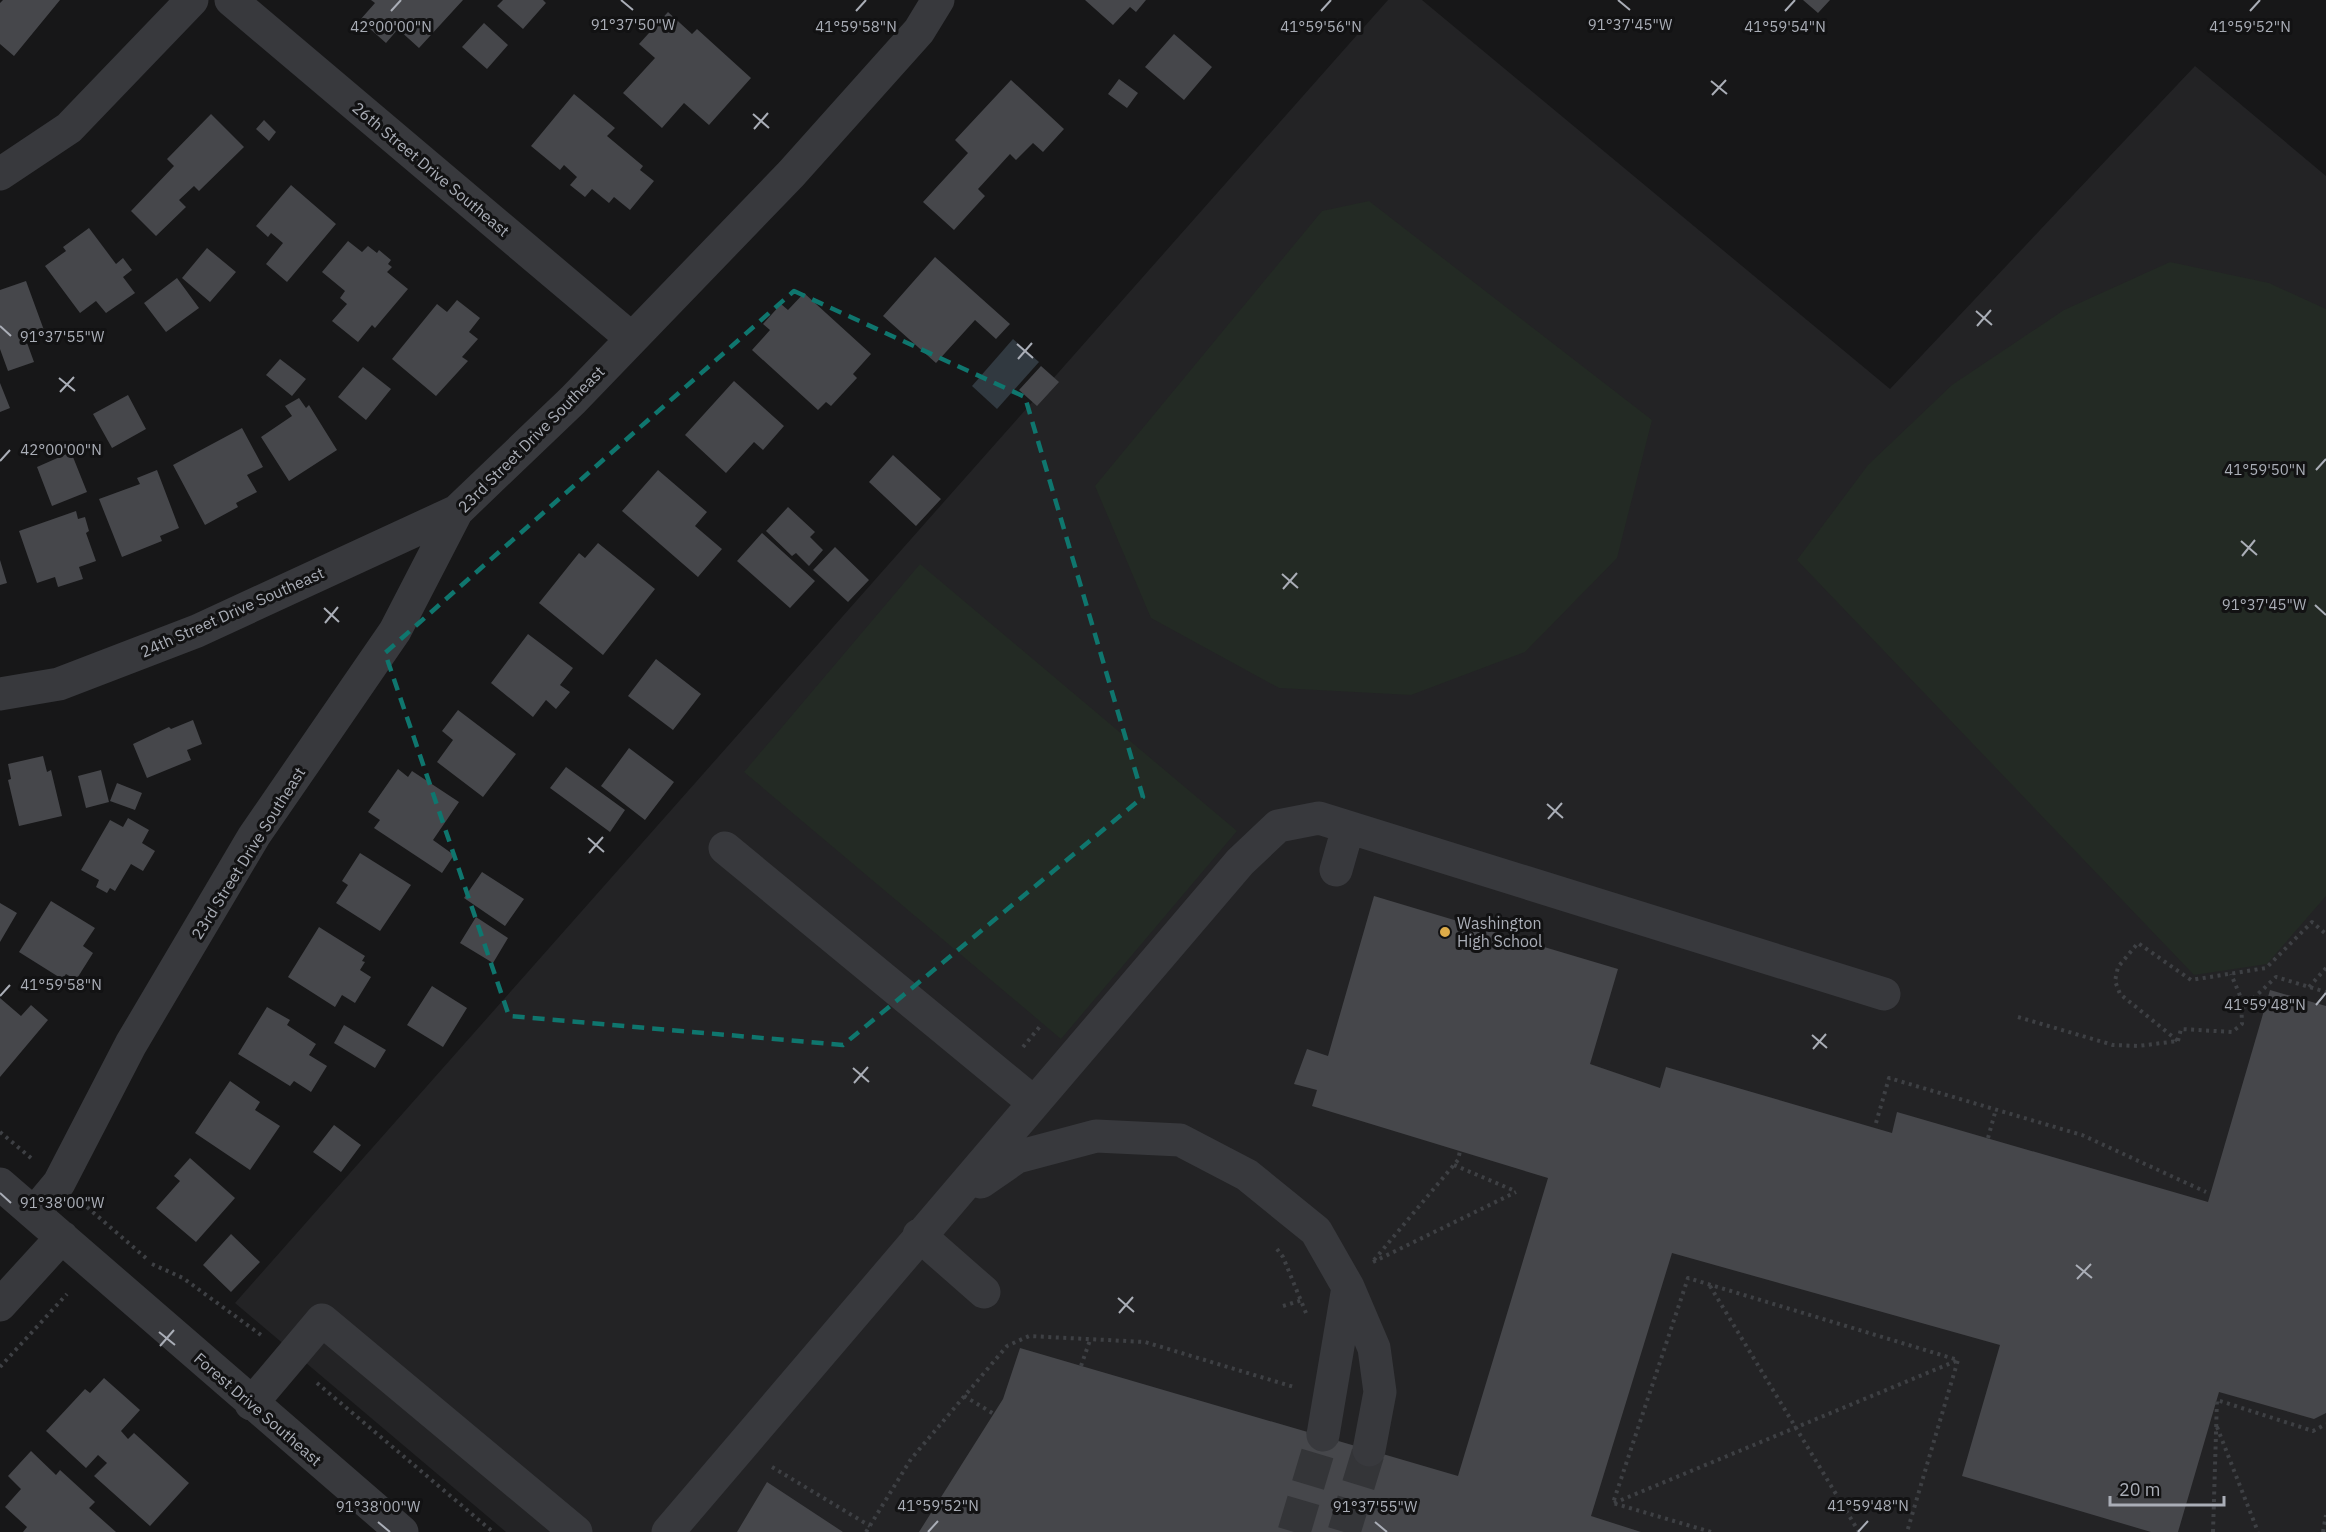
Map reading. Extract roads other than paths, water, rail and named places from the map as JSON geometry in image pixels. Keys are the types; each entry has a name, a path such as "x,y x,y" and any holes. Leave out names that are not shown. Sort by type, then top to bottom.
{"street":[{"path":"0,174 69,128 192,0"},
{"name":"26th Street Drive Southeast","path":"231,0 631,338"},
{"name":"23rd Street Drive Southeast","path":"34,1213 59,1182 131,1044 254,836 395,631 457,511 573,400 844,116 919,31 938,0"},
{"name":"24th Street Drive Southeast","path":"0,694 59,684 197,631 457,511"},
{"path":"668,1532 928,1224 1240,862 1278,826 1319,818 1884,994"},
{"path":"1336,870 1348,828"},
{"path":"725,848 1033,1102"},
{"path":"928,1224 1017,1156 1096,1136 1180,1140 1247,1175 1316,1231 1345,1282 1374,1347 1380,1392 1369,1450"},
{"name":"Forest Drive Southeast","path":"0,1184 251,1404 402,1532"},
{"path":"928,1224 984,1292"},
{"path":"0,1305 62,1237"},
{"path":"1323,1435 1345,1282"},
{"path":"251,1404 322,1320 576,1532"}],"tunnel":[{"path":"1294,1532 1323,1435"},
{"path":"1344,1532 1369,1450"}],"place":[{"name":"Washington High School","path":"1445,932"}]}
